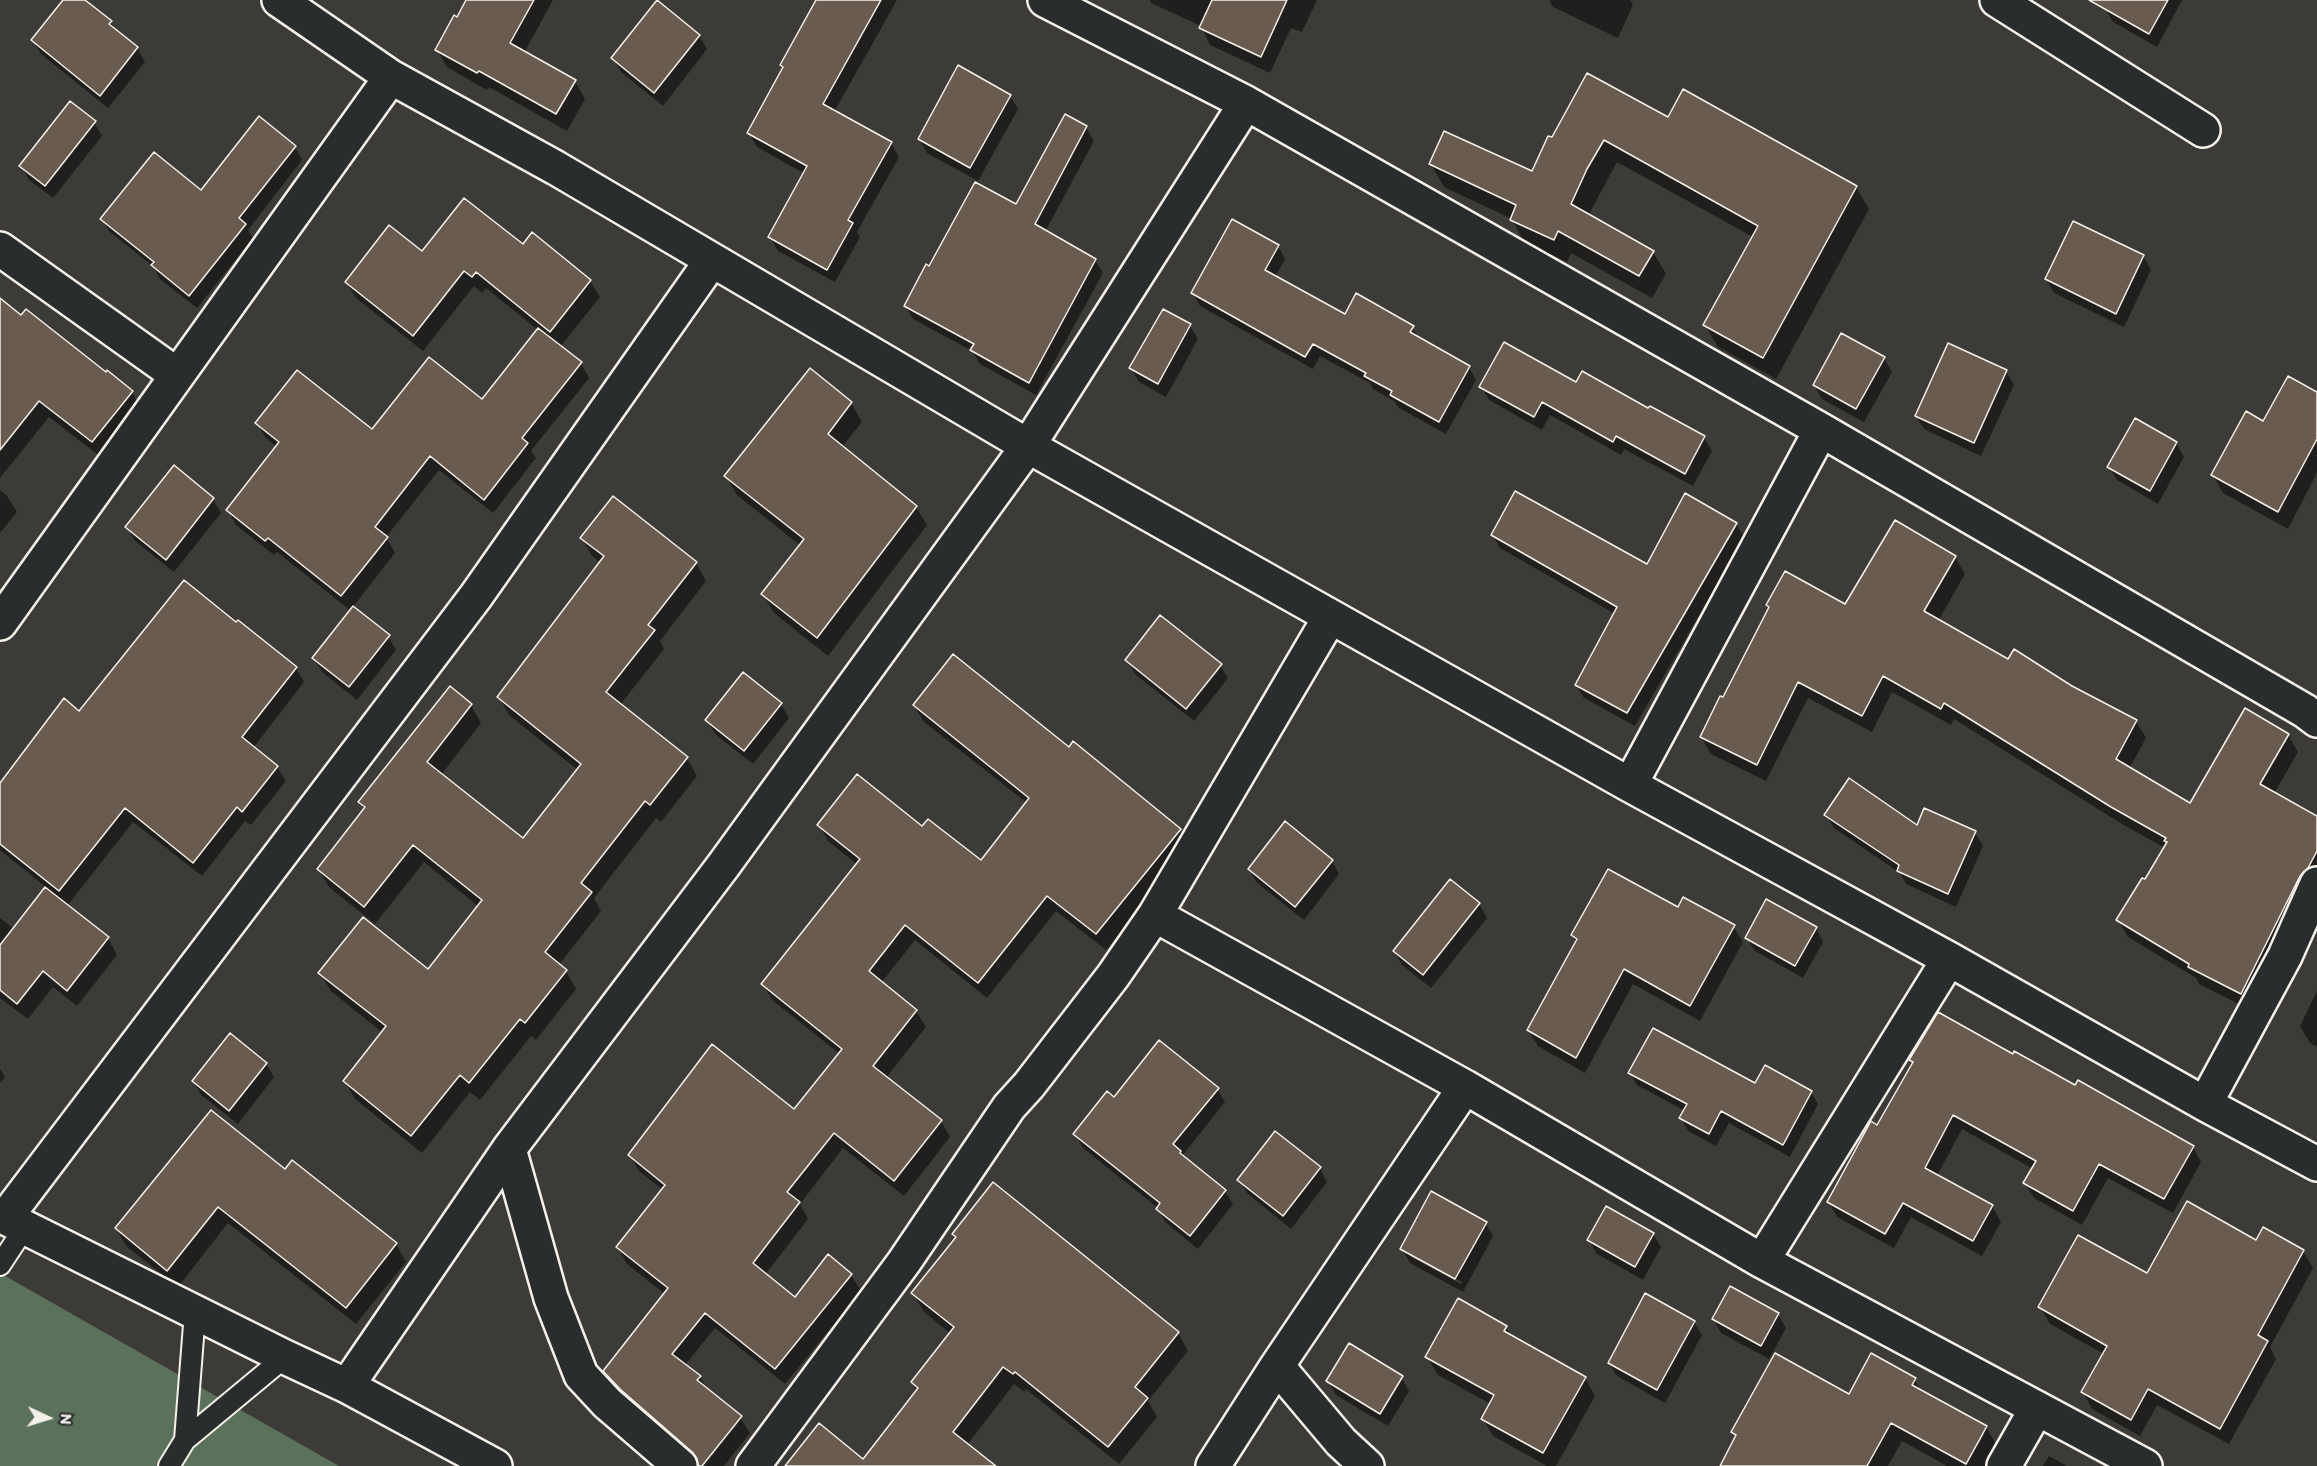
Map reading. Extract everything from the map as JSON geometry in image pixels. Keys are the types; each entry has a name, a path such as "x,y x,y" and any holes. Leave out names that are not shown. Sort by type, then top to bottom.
{"street":[{"path":"279,0 391,77 556,168 1028,446 1630,785 2317,1164"},
{"path":"1045,0 1246,103 1821,430 2317,720"},
{"path":"1997,0 2204,130"},
{"path":"0,623 391,77"},
{"path":"347,1386 509,1149 723,866 1028,446 1246,103"},
{"path":"0,249 177,375"},
{"path":"495,1466 347,1386 10,1220 476,596 712,260"},
{"path":"1630,785 1821,430"},
{"path":"753,1466 904,1262 1009,1107 1029,1085 1113,976 1155,915 1330,617"},
{"path":"2205,1104 2285,956 2317,884"},
{"path":"1155,915 1465,1087 1762,1261 2145,1466"},
{"path":"1762,1261 1949,959"},
{"path":"1213,1466 1277,1366 1465,1087"},
{"path":"509,1149 551,1298 580,1375 608,1403 680,1466"},
{"path":"1277,1366 1341,1442 1367,1466"},
{"path":"2004,1466 2037,1407"}],"lane":[{"path":"0,1265 10,1220"},
{"path":"185,1440 195,1312"},
{"path":"169,1466 185,1440 285,1357"}],"green space":[{"path":"0,1273 339,1466 0,1466"}],"building":[{"path":"63,0 85,0 112,21 109,24 138,47 100,96 31,40"},
{"path":"466,0 534,0 510,43 576,80 556,114 479,71 477,73 435,50 454,15 457,17"},
{"path":"657,0 700,35 654,93 611,58"},
{"path":"816,0 881,0 823,104 892,142 848,220 853,223 827,270 768,237 807,166 747,133 783,67 780,65"},
{"path":"1212,0 1287,0 1261,57 1199,28"},
{"path":"2089,0 2168,0 2149,34"},
{"path":"958,65 1011,95 970,168 918,139"},
{"path":"1587,73 1668,117 1683,89 1857,186 1763,358 1703,325 1758,226 1604,140 1587,169 1571,204 1654,251 1639,276 1558,231 1554,240 1510,220 1516,205 1429,164 1444,131 1532,171 1548,136 1552,137"},
{"path":"70,101 96,121 45,186 19,166"},
{"path":"1065,114 1087,126 1035,224 1096,259 1029,383 970,350 974,344 904,306 926,264 929,266 975,182 1016,204"},
{"path":"259,116 296,146 239,218 246,224 189,296 151,265 154,262 100,219 154,152 201,190"},
{"path":"464,198 523,244 532,232 591,280 550,332 476,272 472,277 464,271 413,336 345,282 389,225 422,251"},
{"path":"1232,219 1279,245 1265,270 1345,314 1356,293 1414,326 1410,332 1470,366 1439,422 1390,395 1392,391 1364,376 1366,373 1313,344 1305,357 1191,293"},
{"path":"2073,221 2144,255 2116,314 2045,279"},
{"path":"0,298 21,315 26,309 133,391 92,442 39,401 0,450"},
{"path":"1163,309 1191,324 1158,384 1129,368"},
{"path":"538,328 582,362 522,438 528,443 484,500 430,456 375,527 388,537 341,596 268,538 265,541 226,510 279,442 255,423 297,370 372,429 429,357 482,399"},
{"path":"1841,333 1885,357 1856,409 1813,385"},
{"path":"1504,342 1576,382 1582,371 1648,408 1650,406 1705,436 1685,474 1616,436 1613,442 1542,402 1534,417 1479,387"},
{"path":"1948,343 2007,370 1974,443 1915,416"},
{"path":"810,368 852,402 828,434 917,506 817,638 761,594 804,539 724,476"},
{"path":"2288,376 2317,392 2317,439 2278,512 2211,475 2246,411 2263,421"},
{"path":"2135,418 2177,442 2150,491 2107,467"},
{"path":"174,465 214,498 166,560 125,527"},
{"path":"1515,491 1647,564 1685,493 1737,523 1627,713 1575,685 1617,607 1491,535"},
{"path":"613,496 697,562 648,625 655,630 606,692 688,757 650,805 645,801 581,883 592,892 545,952 567,970 525,1023 520,1019 469,1083 460,1075 411,1136 343,1081 386,1026 318,973 363,917 428,969 482,900 413,845 364,907 317,869 365,807 358,802 450,686 472,704 427,762 523,838 581,764 497,697 604,556 580,538"},
{"path":"1895,520 1956,556 1924,611 2008,659 2014,649 2072,686 2137,720 2116,759 2190,803 2245,708 2289,734 2260,784 2317,816 2317,851 2308,868 2300,876 2241,994 2188,967 2189,964 2116,920 2142,878 2145,879 2167,842 2164,841 2166,838 2111,807 1944,703 1941,709 1883,676 1862,716 1798,682 1757,765 1700,737 1720,696 1723,697 1769,607 1766,605 1785,571 1845,604"},
{"path":"184,580 297,667 242,737 278,766 242,812 237,807 193,863 125,808 59,891 0,844 0,783 64,698 79,711"},
{"path":"353,606 390,635 349,687 312,658"},
{"path":"1160,615 1222,664 1186,709 1125,660"},
{"path":"953,654 1069,747 1073,741 1181,829 1096,934 1047,896 978,983 905,925 869,971 917,1010 873,1066 942,1120 894,1181 834,1133 787,1192 800,1202 753,1263 795,1297 828,1254 852,1274 775,1369 705,1313 672,1354 701,1376 697,1380 742,1416 702,1466 698,1466 697,1459 692,1452 620,1389 603,1371 668,1288 616,1247 665,1185 628,1155 712,1044 794,1109 842,1049 761,984 860,859 817,825 857,774 922,826 928,819 981,860 1029,798 913,705"},
{"path":"743,672 782,703 744,751 705,720"},
{"path":"1849,778 1917,825 1924,808 1976,831 1948,894 1897,871 1899,865 1824,815"},
{"path":"1285,821 1333,860 1295,907 1248,869"},
{"path":"1608,869 1678,907 1683,897 1735,925 1690,1006 1624,969 1576,1058 1527,1030 1577,939 1571,935"},
{"path":"1450,879 1480,903 1423,975 1393,951"},
{"path":"45,887 109,937 67,991 43,971 17,1004 0,990 0,945"},
{"path":"1766,899 1817,927 1795,966 1745,938"},
{"path":"1938,1012 2075,1085 2078,1080 2194,1146 2164,1199 2099,1164 2073,1211 2023,1183 2036,1161 1953,1115 1925,1168 1993,1205 1973,1241 1903,1203 1885,1234 1827,1202 1871,1121 1877,1125 1913,1062 1909,1060"},
{"path":"1653,1028 1755,1083 1765,1065 1812,1091 1783,1145 1721,1111 1709,1134 1679,1118 1687,1104 1628,1073"},
{"path":"230,1033 267,1063 229,1111 192,1081"},
{"path":"1159,1040 1219,1088 1173,1144 1181,1151 1180,1153 1226,1190 1190,1236 1156,1209 1160,1203 1073,1134 1107,1091 1114,1097"},
{"path":"211,1110 285,1169 292,1160 397,1243 346,1308 218,1207 167,1271 115,1228"},
{"path":"1275,1131 1321,1167 1283,1216 1237,1180"},
{"path":"993,1182 1179,1332 1135,1387 1148,1398 1108,1447 1015,1372 1013,1374 1003,1367 953,1432 996,1466 785,1466 819,1423 863,1459 918,1388 911,1382 954,1327 911,1293 956,1237 952,1234"},
{"path":"1431,1191 1487,1222 1455,1279 1400,1249"},
{"path":"2187,1201 2256,1240 2263,1227 2304,1250 2258,1335 2268,1341 2220,1429 2148,1389 2131,1420 2081,1392 2107,1346 2038,1307 2078,1235 2147,1273"},
{"path":"1606,1206 1654,1233 1635,1267 1587,1240"},
{"path":"1730,1286 1779,1313 1761,1346 1712,1319"},
{"path":"1645,1293 1695,1321 1657,1390 1608,1363"},
{"path":"1458,1298 1507,1326 1504,1331 1586,1377 1543,1453 1481,1419 1494,1395 1425,1357"},
{"path":"1349,1343 1403,1376 1380,1414 1326,1381"},
{"path":"1775,1353 1849,1394 1871,1353 1916,1378 1912,1385 1987,1426 1966,1464 1891,1423 1867,1466 1720,1466 1736,1435 1731,1432"}]}
